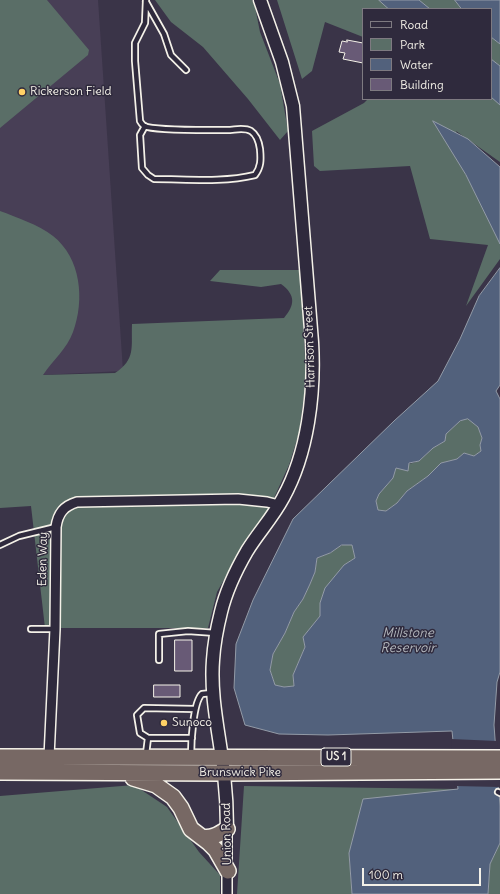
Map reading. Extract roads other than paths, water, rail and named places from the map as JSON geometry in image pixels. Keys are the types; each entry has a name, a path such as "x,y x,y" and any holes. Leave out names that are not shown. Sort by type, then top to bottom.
{"highway":[{"name":"Brunswick Pike","path":"0,758 222,758 450,765 481,772 500,771"},
{"name":"Brunswick Pike","path":"0,772 224,773 450,765 475,758 500,758"},
{"path":"102,772 142,780 162,788 178,802 191,829 216,850 228,871"},
{"path":"202,837 216,835 227,829"}],"street":[{"name":"Harrison Street","path":"224,773 214,693 212,660 216,633 225,598 234,575 247,552 279,505 292,478 304,437 311,398 313,357 293,106 286,74 260,0"},
{"name":"Eden Way","path":"49,757 56,527 57,520 65,508 77,502 238,499 263,501 279,505"},
{"name":"Union Road","path":"224,773 227,802 227,894"}],"lane":[{"path":"146,0 164,34 171,55 186,70"},
{"path":"144,126 140,135 142,168 154,179 244,178 255,175 259,170 261,164 260,144 258,138 246,129 164,129 144,126 140,121 135,61 136,43 145,23 146,0"},
{"path":"0,545 19,536 56,527"},
{"path":"31,629 54,630"},
{"path":"159,660 159,634 188,631 216,633"},
{"path":"191,758 197,701 202,694 214,693"},
{"path":"192,738 148,738 140,733 137,715 144,708 195,709"},
{"path":"146,758 148,738"}],"water":[{"path":"379,0 419,0 429,8 388,8"},
{"path":"455,0 500,0 500,44 492,38 492,8 461,8"},
{"path":"492,60 500,66 500,105 492,98"},
{"path":"433,121 468,139 500,167 500,244 466,175"},
{"name":"Millstone Reservoir","path":"500,268 500,385 496,391 500,399 500,672 497,682 494,725 500,806 500,843 490,864 488,894 352,894 349,853 363,799 458,789 452,731 328,735 279,734 245,725 234,688 236,644 253,600 293,519 394,421 438,381 460,339 479,296","holes":["468,419 478,427 482,438 480,445 481,451 474,456 464,453 457,459 441,463 428,476 407,491 397,503 386,511 378,510 376,501 379,494 393,478 396,468 408,471 409,463 419,461 433,448 445,441 446,434 460,421","342,545 352,545 355,558 344,565 325,588 320,603 320,616 303,637 305,647 293,675 294,686 284,687 275,685 270,670 273,654 310,584 315,572 317,558 330,553"]}],"place":[{"name":"Rickerson Field","path":"22,92"},
{"name":"Sunoco","path":"164,723"}]}
